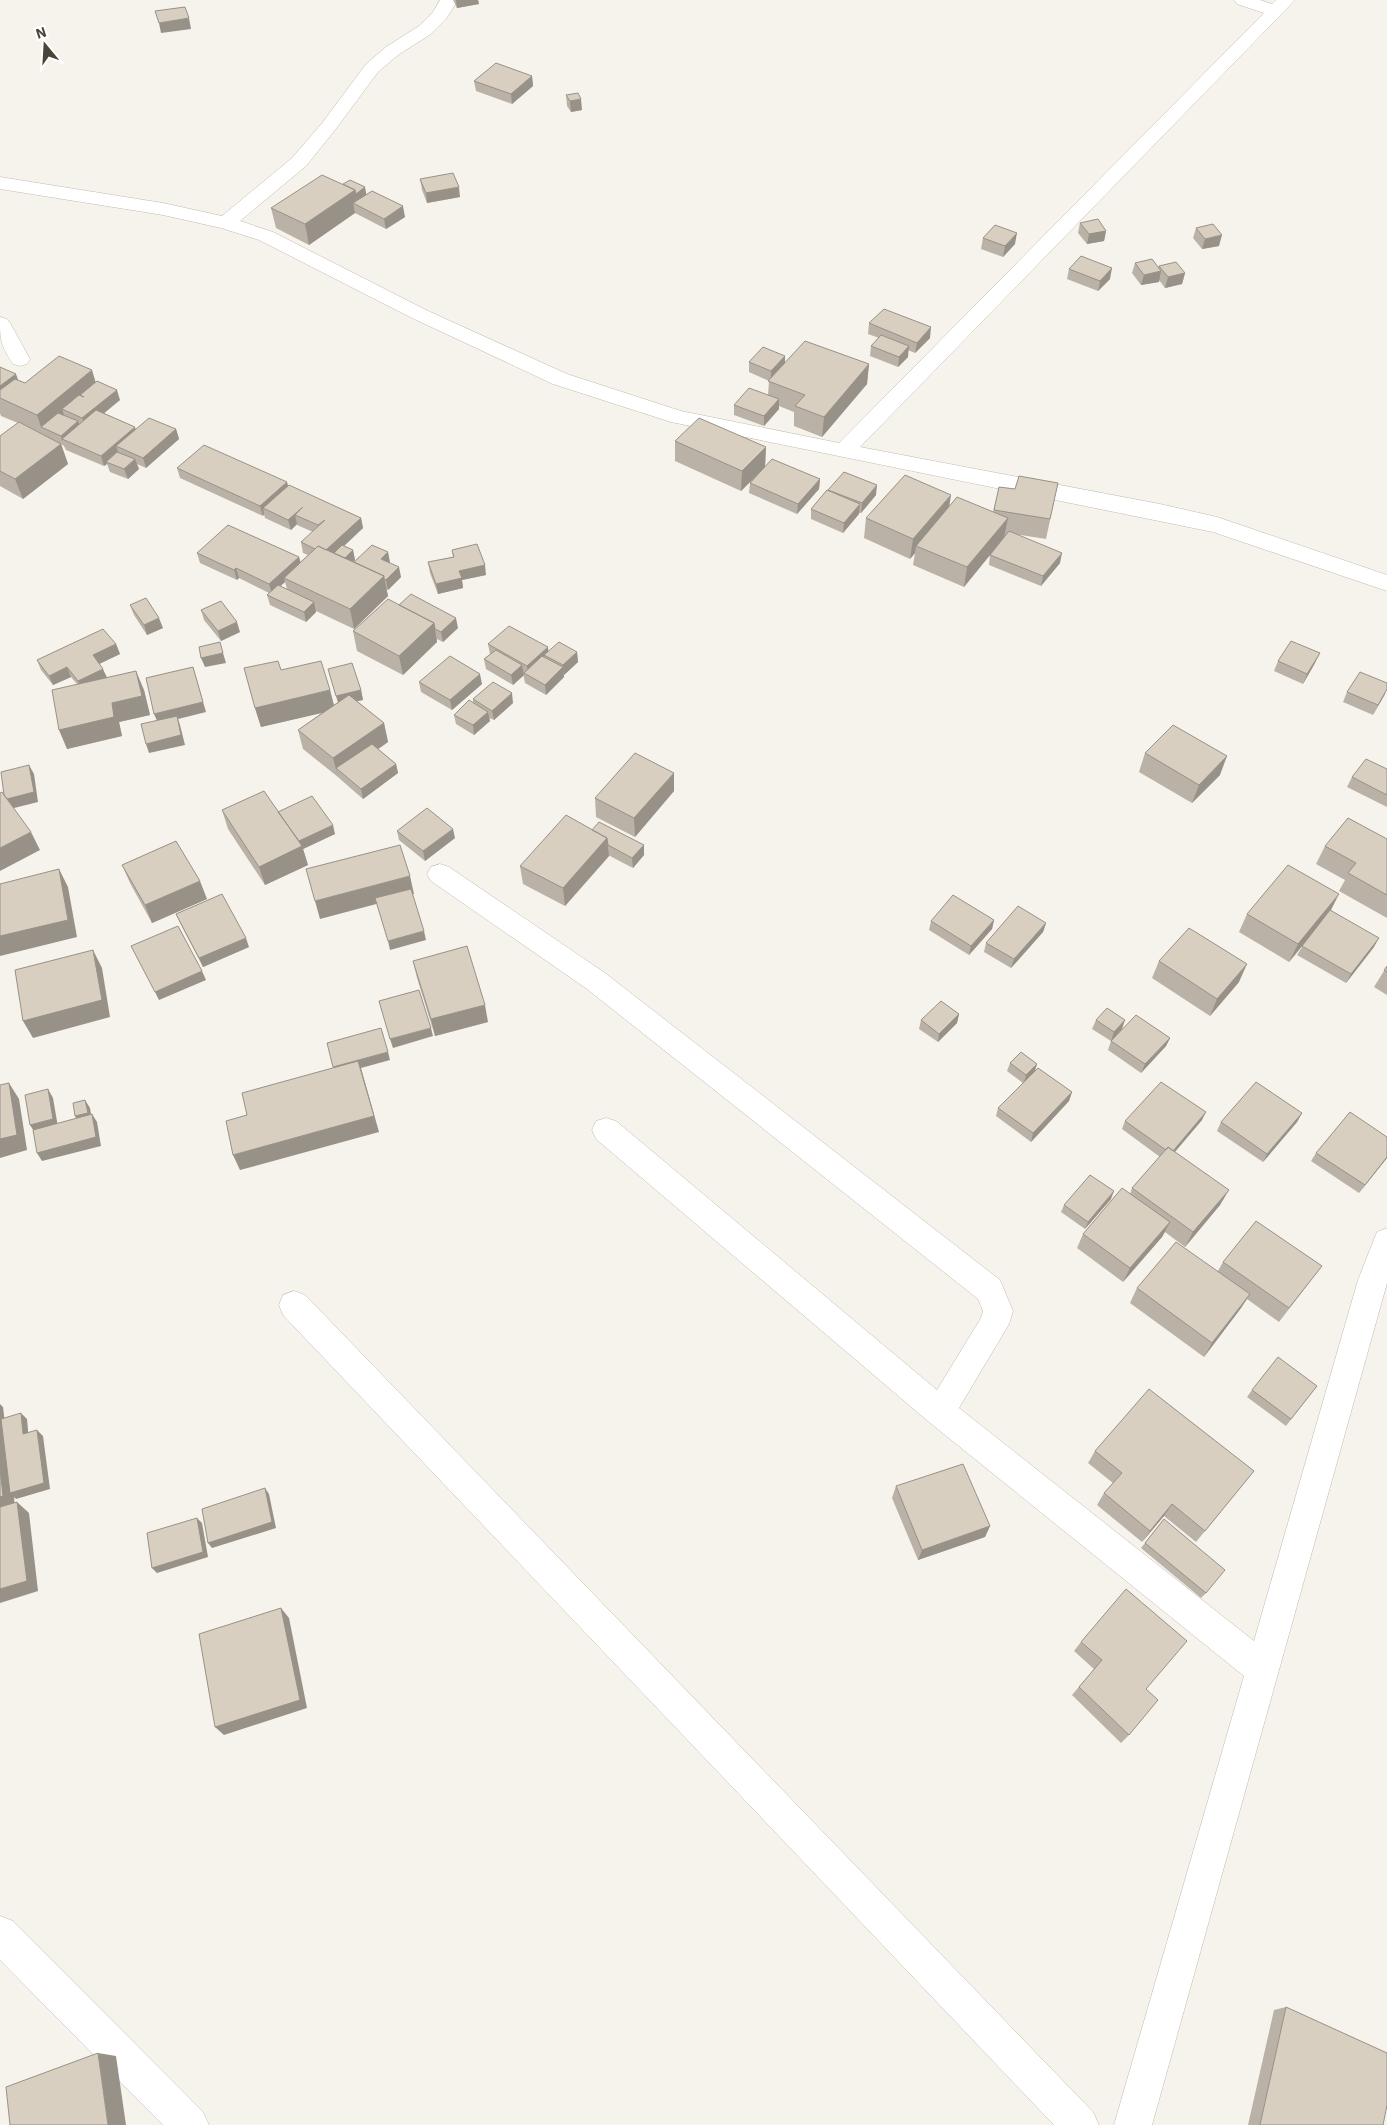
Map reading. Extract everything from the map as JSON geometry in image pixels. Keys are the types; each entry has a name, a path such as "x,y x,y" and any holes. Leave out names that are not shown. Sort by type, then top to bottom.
{"street":[{"path":"226,223 299,162 329,126 372,68 392,51 425,30 440,15 449,0"},
{"path":"1242,0 1280,5"},
{"path":"843,451 1280,5"},
{"path":"0,183 163,209 226,223 266,236 419,314 560,379 678,417 1160,512 1217,525 1387,583"},
{"path":"0,323 20,359"},
{"path":"440,874 596,981 989,1290 998,1311 994,1324 940,1412"},
{"path":"606,1130 940,1412 1263,1670"},
{"path":"1133,2125 1372,1280 1387,1241"},
{"path":"294,1305 1080,2125"},
{"path":"0,1934 190,2125"}],"building":[{"path":"185,7 189,18 159,23 155,11"},
{"path":"496,63 532,76 511,94 474,81"},
{"path":"578,93 581,99 570,101 566,95"},
{"path":"453,173 459,187 426,193 420,179"},
{"path":"322,175 355,190 305,224 271,208"},
{"path":"350,180 365,187 356,194 355,190 343,184"},
{"path":"372,191 403,206 384,219 353,203"},
{"path":"1098,219 1106,231 1089,234 1080,223"},
{"path":"1213,224 1222,235 1205,239 1196,228"},
{"path":"995,225 1017,233 1005,246 983,238"},
{"path":"1081,256 1112,268 1100,281 1069,269"},
{"path":"1152,259 1161,271 1144,275 1135,263"},
{"path":"1176,262 1185,273 1168,277 1159,266"},
{"path":"884,309 931,327 917,343 869,323"},
{"path":"881,335 909,346 899,357 871,346"},
{"path":"805,341 869,364 824,417 795,406 805,395 768,381"},
{"path":"763,347 785,356 771,371 749,362"},
{"path":"59,356 92,370 37,415 0,398 0,390 15,379 25,383"},
{"path":"0,367 16,374 0,386"},
{"path":"97,381 117,390 82,418 62,409 79,395 84,397 80,395"},
{"path":"749,388 779,399 764,416 734,405"},
{"path":"96,410 135,427 101,456 62,439"},
{"path":"58,413 78,421 61,436 41,427"},
{"path":"149,418 176,429 143,458 116,446"},
{"path":"699,418 766,447 742,471 675,441"},
{"path":"19,422 61,444 15,479 0,471 0,436"},
{"path":"204,445 287,482 260,506 177,468"},
{"path":"117,452 135,459 124,469 106,462"},
{"path":"772,459 820,479 798,504 750,483"},
{"path":"844,472 877,485 862,503 828,490"},
{"path":"905,475 951,495 913,539 866,518"},
{"path":"1019,476 1058,483 1050,519 994,510 999,487 1015,489"},
{"path":"289,485 361,518 326,550 318,546 315,549 301,542 325,520 318,525 295,515 303,507 288,520 263,508"},
{"path":"827,490 860,504 844,523 811,509"},
{"path":"957,497 1008,518 967,567 916,546"},
{"path":"228,525 299,557 269,584 236,568 234,570 197,553"},
{"path":"1009,531 1062,553 1043,576 990,555"},
{"path":"477,544 485,565 459,571 462,578 436,584 428,562 454,557 452,550"},
{"path":"342,545 353,550 345,558 334,553"},
{"path":"372,545 388,552 381,559 399,567 386,580 384,576 354,562"},
{"path":"318,546 384,576 350,609 284,578"},
{"path":"278,585 314,602 304,612 267,595"},
{"path":"411,594 456,618 441,632 435,629 434,623 399,605"},
{"path":"146,598 159,618 144,625 130,605"},
{"path":"388,599 434,623 399,656 353,631"},
{"path":"221,601 237,622 218,631 201,610"},
{"path":"509,626 548,647 527,666 488,644"},
{"path":"103,629 116,644 93,655 103,669 78,681 67,667 49,676 37,660"},
{"path":"1291,641 1320,653 1307,674 1278,661"},
{"path":"220,642 223,653 201,658 199,647"},
{"path":"559,642 577,652 563,665 544,655"},
{"path":"496,650 522,665 511,675 484,659"},
{"path":"450,656 480,674 450,700 419,682"},
{"path":"542,656 563,667 545,685 524,673"},
{"path":"278,661 281,670 321,661 330,690 255,708 244,668"},
{"path":"352,663 361,690 336,696 328,669"},
{"path":"193,667 203,702 154,714 146,678"},
{"path":"136,671 142,696 112,703 114,717 59,730 52,690"},
{"path":"1360,672 1387,683 1387,689 1378,705 1347,692"},
{"path":"493,682 512,693 492,711 473,699"},
{"path":"349,695 384,723 333,758 298,730"},
{"path":"469,700 488,712 473,725 454,715"},
{"path":"177,716 181,735 146,744 141,724"},
{"path":"1173,725 1227,756 1199,785 1145,753"},
{"path":"372,744 396,764 361,789 336,768"},
{"path":"635,753 674,773 634,818 595,798"},
{"path":"1366,759 1387,769 1387,795 1352,777"},
{"path":"29,765 34,792 7,799 4,795 1,772"},
{"path":"264,791 302,846 259,867 222,810"},
{"path":"2,792 31,832 0,848 0,793"},
{"path":"312,796 333,825 299,841 278,812"},
{"path":"427,808 453,829 423,851 397,831"},
{"path":"566,815 607,838 563,888 520,866"},
{"path":"1348,818 1387,839 1387,895 1348,873 1356,863 1325,846"},
{"path":"599,822 644,845 632,858 608,845 607,838 592,830"},
{"path":"176,841 200,881 145,905 122,865"},
{"path":"400,845 410,876 315,901 306,869"},
{"path":"1288,865 1339,894 1298,944 1247,914"},
{"path":"59,869 68,920 0,936 0,884"},
{"path":"411,889 424,931 388,941 375,898"},
{"path":"222,894 246,938 199,958 176,914"},
{"path":"953,895 994,920 971,946 931,921"},
{"path":"1018,906 1046,923 1014,959 986,943"},
{"path":"1330,910 1379,938 1351,974 1302,946"},
{"path":"178,926 202,971 155,992 131,946"},
{"path":"1189,928 1247,964 1217,999 1159,961"},
{"path":"467,946 485,1005 431,1019 413,961"},
{"path":"93,950 102,1000 23,1021 15,970"},
{"path":"419,990 431,1028 390,1039 379,1001"},
{"path":"941,1001 959,1014 939,1034 921,1020"},
{"path":"1107,1008 1125,1020 1114,1032 1096,1020"},
{"path":"1136,1015 1170,1038 1145,1064 1111,1041"},
{"path":"381,1028 388,1052 333,1067 327,1043"},
{"path":"1021,1052 1037,1064 1026,1075 1010,1063"},
{"path":"358,1061 374,1116 233,1155 226,1121 247,1115 242,1093"},
{"path":"1038,1068 1072,1092 1033,1133 998,1108"},
{"path":"1161,1082 1206,1112 1173,1151 1168,1147 1166,1150 1125,1121"},
{"path":"1256,1082 1302,1113 1267,1154 1221,1122"},
{"path":"9,1083 17,1135 0,1139 0,1085"},
{"path":"48,1089 53,1119 30,1125 25,1095"},
{"path":"85,1100 88,1113 75,1116 73,1103"},
{"path":"1350,1112 1387,1137 1387,1157 1365,1185 1316,1153"},
{"path":"92,1114 96,1137 37,1153 33,1130"},
{"path":"1168,1147 1229,1190 1193,1232 1132,1188"},
{"path":"1090,1175 1114,1191 1088,1222 1064,1205"},
{"path":"1122,1188 1170,1222 1130,1268 1083,1234"},
{"path":"1256,1221 1322,1266 1289,1308 1223,1262"},
{"path":"1176,1242 1250,1294 1212,1343 1137,1288"},
{"path":"1278,1357 1317,1386 1291,1419 1252,1390"},
{"path":"1149,1389 1254,1471 1205,1531 1172,1504 1150,1531 1104,1493 1122,1473 1095,1451"},
{"path":"21,1413 23,1434 37,1430 44,1483 10,1493 1,1419"},
{"path":"963,1464 990,1526 922,1550 896,1486"},
{"path":"0,1468 3,1496 0,1497"},
{"path":"265,1488 272,1522 208,1543 202,1509"},
{"path":"17,1502 27,1581 0,1589 0,1507"},
{"path":"197,1518 203,1552 152,1568 147,1533"},
{"path":"1164,1519 1225,1570 1206,1593 1145,1543"},
{"path":"1126,1589 1187,1641 1146,1689 1158,1700 1129,1735 1079,1687 1102,1660 1081,1642"},
{"path":"281,1608 300,1700 215,1727 199,1634"},
{"path":"1286,2007 1387,2053 1387,2105 1383,2125 1260,2125"},
{"path":"98,2053 108,2125 10,2125 6,2087"}]}
